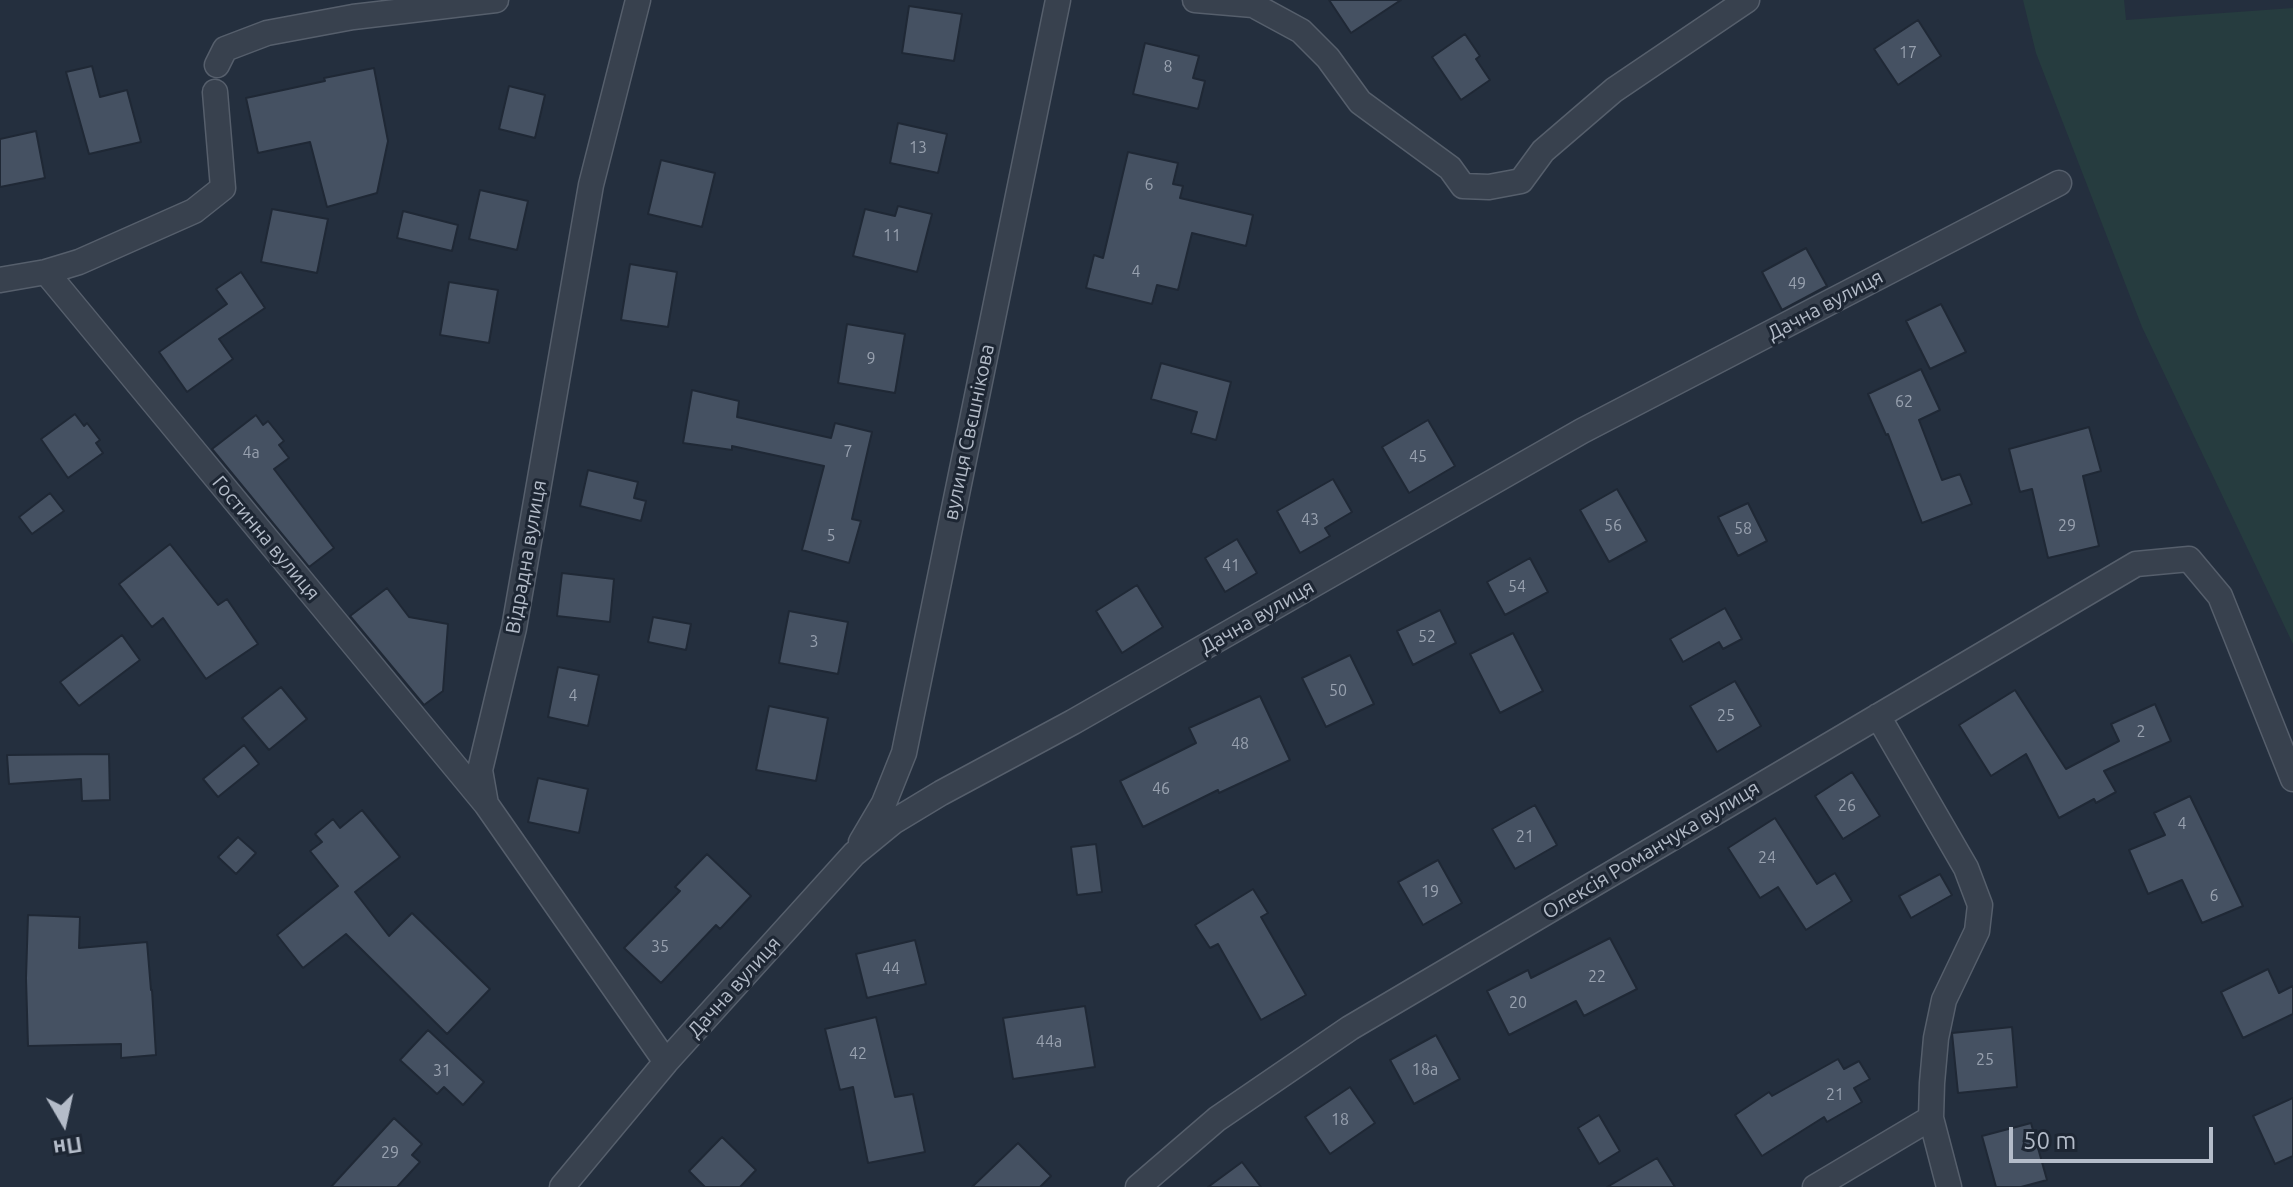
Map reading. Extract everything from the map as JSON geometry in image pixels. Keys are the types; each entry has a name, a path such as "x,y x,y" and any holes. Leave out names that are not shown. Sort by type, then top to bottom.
{"street":[{"path":"217,65 225,49 267,33 353,17 496,0"},
{"name":"Відрадна вулиця","path":"638,0 591,185 514,628 480,770 486,804 666,1062"},
{"name":"вулиця Свєшнікова","path":"854,854 884,803 904,753 1058,0"},
{"path":"1195,0 1253,5 1301,31 1328,58 1360,102 1450,168 1463,186 1489,187 1521,181 1543,151 1614,90 1747,0"},
{"path":"0,280 46,272 79,262 183,217 223,188 215,92"},
{"name":"Дачна вулиця","path":"562,1187 666,1062 854,854 893,822 1582,431 2059,183"},
{"name":"Гостинна вулиця","path":"46,272 486,804"},
{"name":"Олексія Романчука вулиця","path":"1138,1187 1217,1119 1350,1028 2136,564 2189,559 2220,596 2293,779"},
{"path":"1878,716 1966,868 1980,905 1977,931 1944,1000 1936,1038 1931,1118 1949,1187"},
{"path":"1815,1187 1931,1118"}],"green space":[{"path":"2023,0 2124,0 2126,20 2293,8 2293,644 2142,327 2036,53"}],"building":[{"path":"1329,0 1401,0 1351,33"},
{"path":"909,6 962,14 954,61 902,53"},
{"path":"1918,20 1941,56 1898,85 1874,49"},
{"path":"1465,34 1480,56 1476,59 1490,80 1461,100 1432,57"},
{"path":"1145,43 1199,56 1193,78 1205,81 1198,109 1133,94"},
{"path":"92,66 100,97 127,90 141,142 89,154 66,72"},
{"path":"374,68 388,141 377,193 327,207 310,142 258,153 246,98"},
{"path":"509,86 545,95 535,138 499,129"},
{"path":"898,123 947,134 938,173 890,163"},
{"path":"36,131 45,178 0,187 0,139"},
{"path":"1128,152 1178,163 1173,184 1183,186 1180,198 1253,215 1246,246 1192,233 1178,290 1157,285 1152,304 1086,288 1094,255 1103,258"},
{"path":"661,160 715,173 702,227 648,214"},
{"path":"480,190 528,201 517,250 469,239"},
{"path":"898,206 932,214 917,272 853,256 865,209 895,216"},
{"path":"272,209 328,219 317,273 261,262"},
{"path":"403,211 458,225 452,251 397,238"},
{"path":"1806,248 1827,286 1782,310 1762,272"},
{"path":"630,264 677,272 668,327 621,320"},
{"path":"241,272 265,308 219,339 233,359 187,392 159,352 227,304 216,289"},
{"path":"449,282 498,290 489,343 440,335"},
{"path":"1941,304 1966,352 1930,369 1906,321"},
{"path":"847,324 905,334 895,393 838,383"},
{"path":"1161,363 1231,382 1216,440 1191,433 1197,412 1151,399"},
{"path":"1921,369 1940,410 1919,420 1942,480 1960,474 1972,504 1922,523 1888,434 1868,394"},
{"path":"692,390 739,401 737,417 831,438 835,423 872,432 852,519 861,521 849,563 802,550 824,466 732,446 732,450 683,443"},
{"path":"75,414 84,426 87,423 100,440 96,443 103,453 68,478 41,439"},
{"path":"256,415 263,425 268,421 284,441 279,445 289,458 274,469 334,548 309,567 212,449"},
{"path":"1428,420 1455,466 1409,493 1382,447"},
{"path":"2089,427 2101,471 2083,476 2099,546 2048,558 2032,489 2020,492 2009,449"},
{"path":"588,470 638,482 634,498 646,501 641,521 580,506"},
{"path":"1333,479 1352,512 1325,528 1330,536 1300,553 1277,511"},
{"path":"1617,489 1647,541 1609,562 1580,510"},
{"path":"50,493 64,511 32,534 19,517"},
{"path":"1748,503 1767,541 1738,556 1718,517"},
{"path":"1237,539 1257,573 1225,592 1205,558"},
{"path":"170,544 218,605 227,599 258,644 206,679 163,618 152,627 119,584"},
{"path":"1530,558 1548,592 1505,615 1487,582"},
{"path":"562,573 614,579 610,622 557,616"},
{"path":"1137,585 1163,627 1122,653 1096,611"},
{"path":"387,588 409,617 448,624 443,691 424,705 350,616"},
{"path":"1725,608 1742,639 1723,649 1719,642 1683,662 1670,639"},
{"path":"1440,610 1456,643 1413,665 1397,631"},
{"path":"789,611 848,622 838,674 779,663"},
{"path":"653,617 691,624 686,650 648,642"},
{"path":"1513,633 1543,691 1500,713 1470,654"},
{"path":"122,635 140,660 79,706 60,682"},
{"path":"1350,655 1374,704 1326,727 1302,678"},
{"path":"558,667 599,675 588,726 548,717"},
{"path":"1735,681 1761,726 1717,752 1690,706"},
{"path":"281,687 307,719 269,750 242,718"},
{"path":"2015,690 2066,769 2119,741 2111,724 2155,704 2171,741 2104,771 2116,792 2096,803 2094,799 2059,818 2026,754 1991,776 1959,725"},
{"path":"1260,696 1290,760 1219,793 1218,790 1143,827 1120,781 1196,743 1189,728"},
{"path":"769,706 828,718 816,781 756,770"},
{"path":"244,745 259,764 218,797 203,779"},
{"path":"109,754 110,800 82,801 81,779 9,784 7,755"},
{"path":"1852,772 1880,816 1843,839 1815,796"},
{"path":"538,778 588,789 579,833 528,822"},
{"path":"2190,796 2243,906 2202,923 2182,880 2148,894 2129,850 2165,835 2154,813"},
{"path":"1535,805 1557,845 1515,869 1492,829"},
{"path":"362,810 400,857 355,892 389,936 412,913 490,989 447,1034 346,934 303,968 277,935 338,886 310,851 322,842 315,834 333,819 340,828"},
{"path":"1775,818 1817,884 1835,873 1852,901 1806,930 1778,887 1760,898 1728,848"},
{"path":"238,837 256,853 236,874 218,857"},
{"path":"1096,844 1102,892 1077,895 1071,847"},
{"path":"707,854 751,896 720,929 716,925 661,983 624,948 680,891 675,887"},
{"path":"1438,860 1462,903 1423,925 1398,882"},
{"path":"1940,874 1952,895 1911,918 1899,896"},
{"path":"1253,889 1268,913 1261,917 1306,995 1261,1020 1218,944 1210,948 1195,925"},
{"path":"28,915 80,917 79,948 147,942 156,1055 121,1058 121,1044 28,1046"},
{"path":"1610,938 1637,989 1584,1016 1576,1001 1509,1035 1487,991 1528,970 1531,978"},
{"path":"915,940 926,984 867,998 856,954"},
{"path":"2268,969 2279,993 2293,986 2293,1014 2243,1038 2221,992"},
{"path":"1085,1006 1095,1067 1013,1079 1003,1018"},
{"path":"876,1017 895,1097 913,1094 925,1152 868,1163 853,1087 840,1090 825,1029"},
{"path":"2012,1027 2017,1087 1958,1093 1952,1033"},
{"path":"428,1030 484,1082 463,1105 444,1087 437,1094 400,1060"},
{"path":"1436,1035 1460,1079 1414,1104 1390,1060"},
{"path":"1838,1059 1844,1069 1859,1061 1870,1079 1854,1088 1862,1102 1827,1122 1824,1117 1762,1156 1735,1115 1769,1092 1772,1096"},
{"path":"1350,1087 1375,1123 1330,1154 1305,1117"},
{"path":"2293,1098 2293,1156 2275,1164 2253,1116"},
{"path":"1599,1115 1620,1151 1599,1164 1578,1128"},
{"path":"394,1118 422,1144 412,1155 420,1162 397,1187 331,1187"},
{"path":"2031,1123 2047,1180 2021,1187 1996,1187 1982,1136"},
{"path":"722,1137 756,1170 740,1187 705,1187 689,1171"},
{"path":"1018,1143 1051,1176 1040,1187 972,1187"},
{"path":"1657,1158 1675,1187 1607,1187"},
{"path":"1242,1162 1261,1187 1208,1187"}]}
